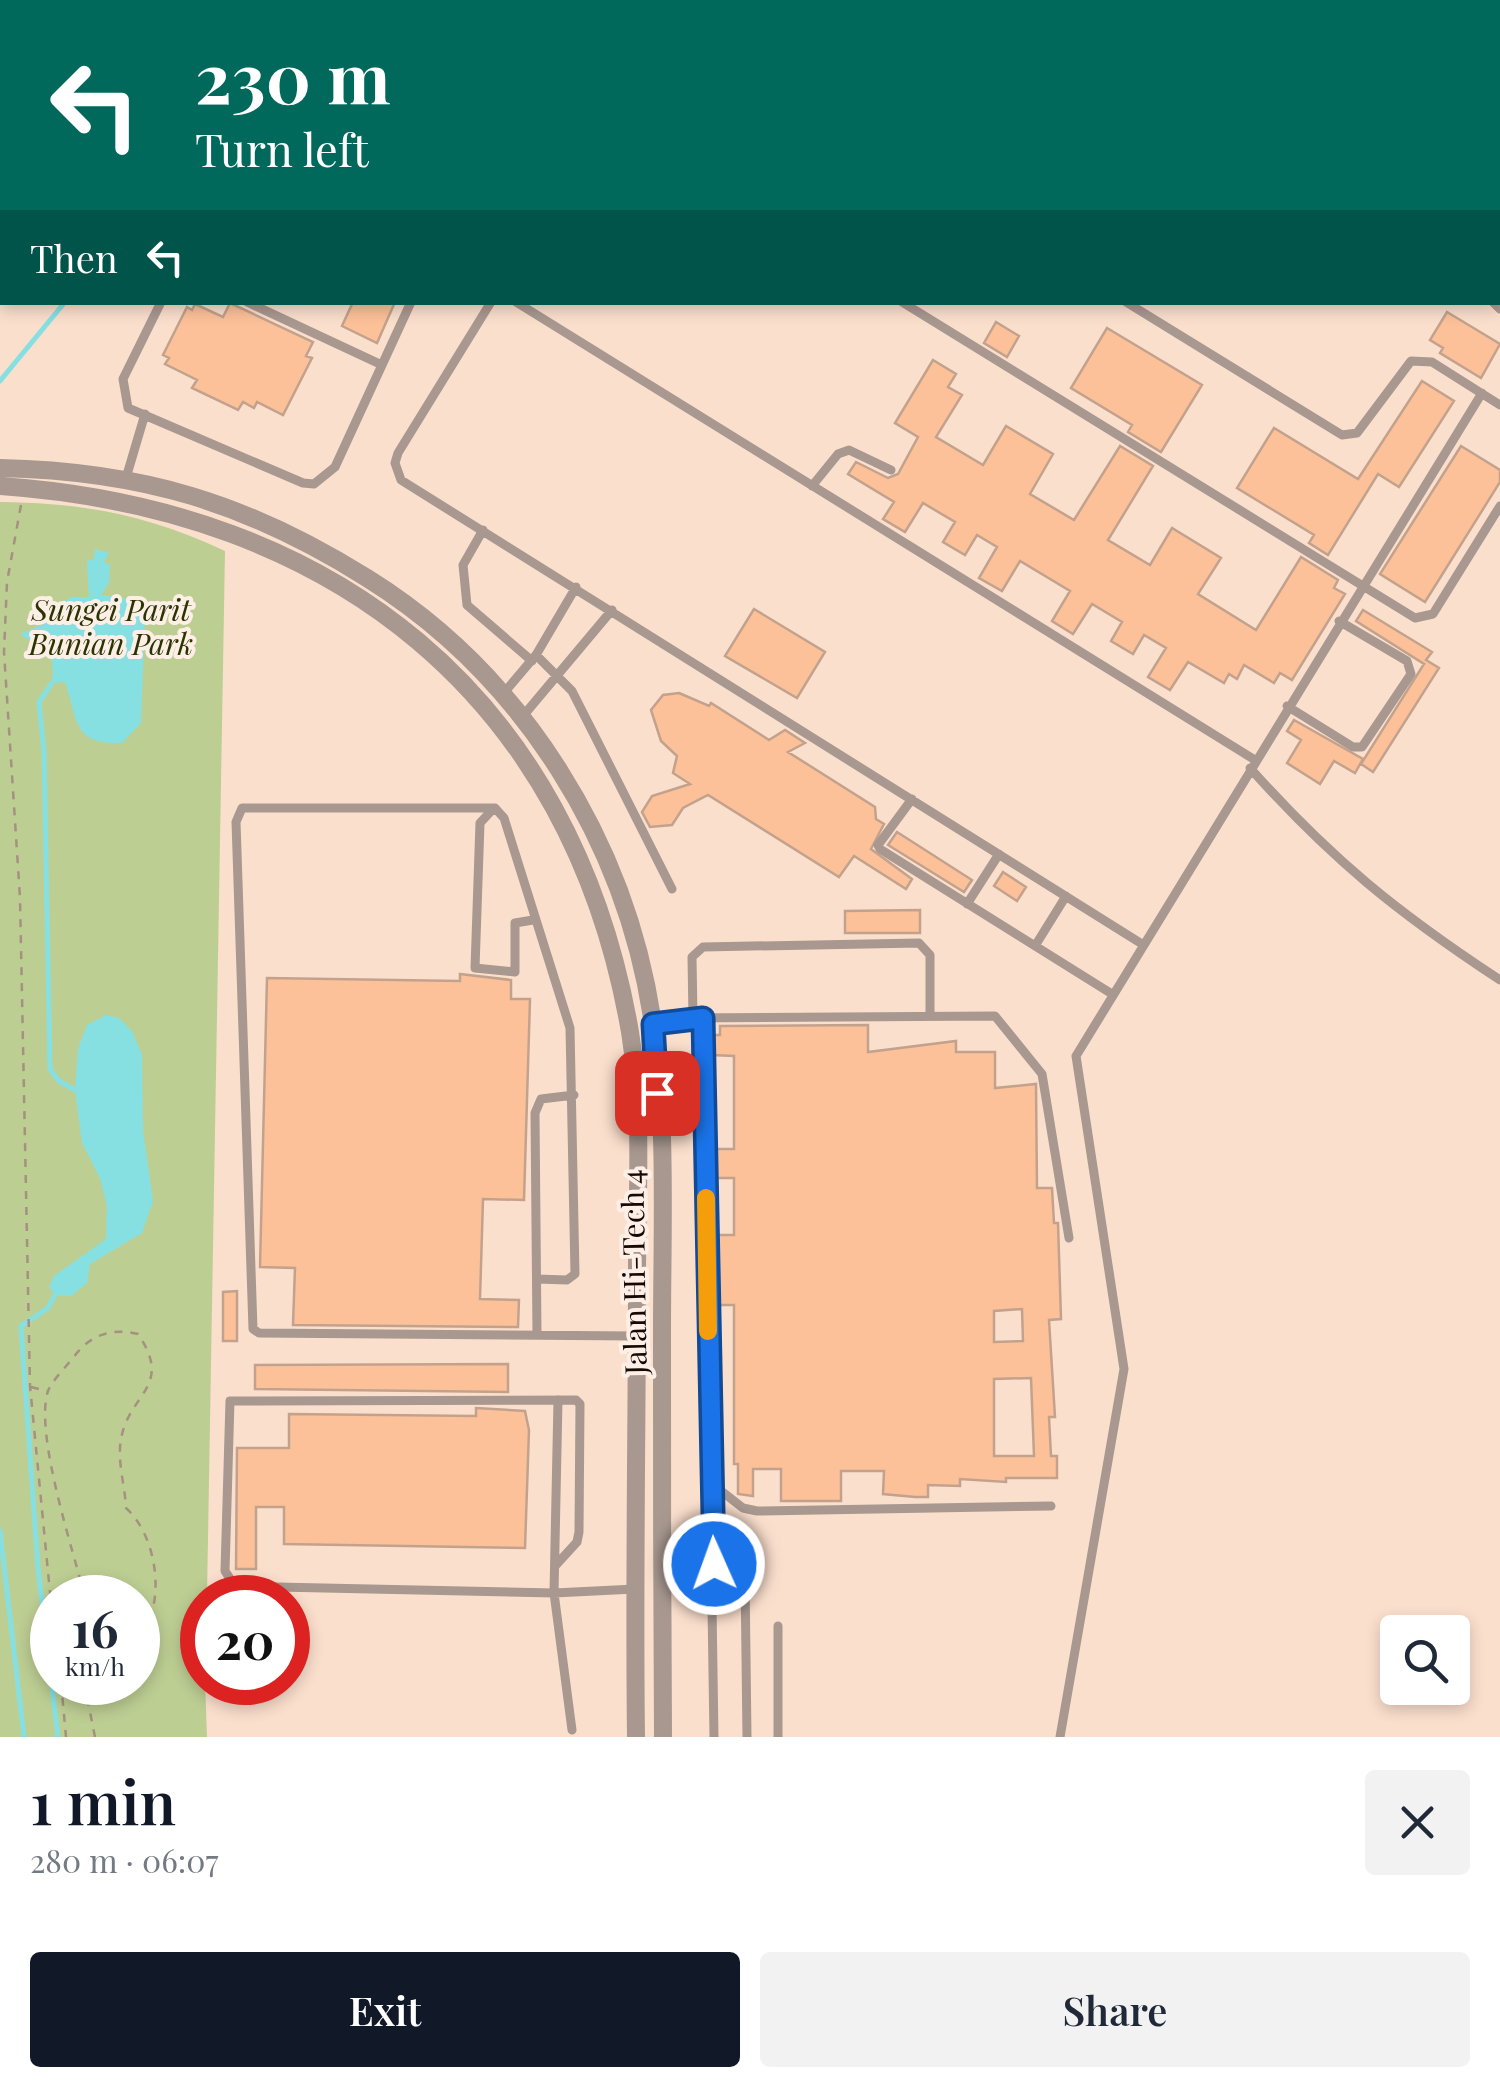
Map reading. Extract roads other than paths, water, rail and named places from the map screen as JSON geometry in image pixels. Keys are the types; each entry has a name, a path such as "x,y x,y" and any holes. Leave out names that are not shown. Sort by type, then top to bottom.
{"street":[{"name":"Jalan Hi-Tech 4","path":"1,477 74,470 126,478 264,520 326,552 395,595 446,635 503,694 523,716 601,844 626,906 653,1024 662,1196 662,1737"},
{"name":"Jalan Hi-Tech 4","path":"1,477 98,494 240,535 292,558 348,590 417,639 504,729 548,790 581,859 618,971 637,1099 636,1737"}],"lane":[{"path":"160,305 124,379 128,408 303,483 314,484 335,467 409,305"},
{"path":"252,305 382,365"},
{"path":"489,305 395,463 401,480 576,586 1142,944"},
{"path":"521,305 1252,764 1312,838 1379,896 1500,980"},
{"path":"907,305 1415,618 1433,614 1500,506"},
{"path":"1131,305 1342,435 1357,433 1411,361 1432,362 1500,404"},
{"path":"1060,1737 1124,1369 1076,1056 1482,393"},
{"path":"126,478 145,414"},
{"path":"812,486 838,454 849,450 891,470"},
{"path":"484,530 463,565 467,605 560,675 672,889"},
{"path":"503,694 534,658 576,586"},
{"path":"523,716 612,610"},
{"path":"1288,706 1353,747 1362,748 1411,674 1408,660 1340,621"},
{"path":"912,799 878,847 1112,994"},
{"path":"495,808 248,805 238,812 250,1322 259,1333 637,1336"},
{"path":"495,808 480,824 475,968 514,972 515,923 533,920"},
{"path":"495,808 510,832 533,920 570,1028 575,1274 567,1280 537,1279"},
{"path":"967,904 999,854"},
{"path":"1034,946 1066,896"},
{"path":"714,1737 714,1568 698,1018 692,956 704,947 919,943 930,955 930,1016"},
{"path":"653,1024 698,1018 995,1016 1042,1074 1069,1238"},
{"path":"537,1335 535,1112 542,1098 574,1096"},
{"path":"556,1565 577,1542 579,1532 580,1404 558,1400 234,1398 225,1571 235,1586 554,1593 634,1589"},
{"path":"558,1400 554,1593 572,1730"},
{"path":"711,1482 743,1508 757,1511 1050,1506"},
{"path":"714,1568 740,1568 745,1576 746,1737"},
{"path":"778,1626 778,1737"}],"water":[{"path":"95,549 109,553 104,562 110,565 109,583 101,595 124,598 145,616 141,723 122,743 105,742 85,734 75,718 65,682 52,683 50,655 20,634 44,624 49,610 72,597 89,597 87,561 94,559"},
{"path":"106,1015 119,1018 132,1031 142,1055 143,1130 153,1201 142,1233 90,1264 87,1283 71,1296 55,1295 49,1287 54,1276 106,1239 107,1206 100,1178 82,1143 75,1090 78,1049 87,1025"}],"waterway":[{"path":"0,381 63,305"},
{"path":"52,683 39,702 44,752 50,1069 59,1081 75,1090"},
{"path":"55,1295 48,1308 21,1326 38,1568 58,1737"},
{"path":"0,1531 24,1737"}],"park label":[{"name":"Sungei Parit Bunian Park","path":"111,626"}]}
